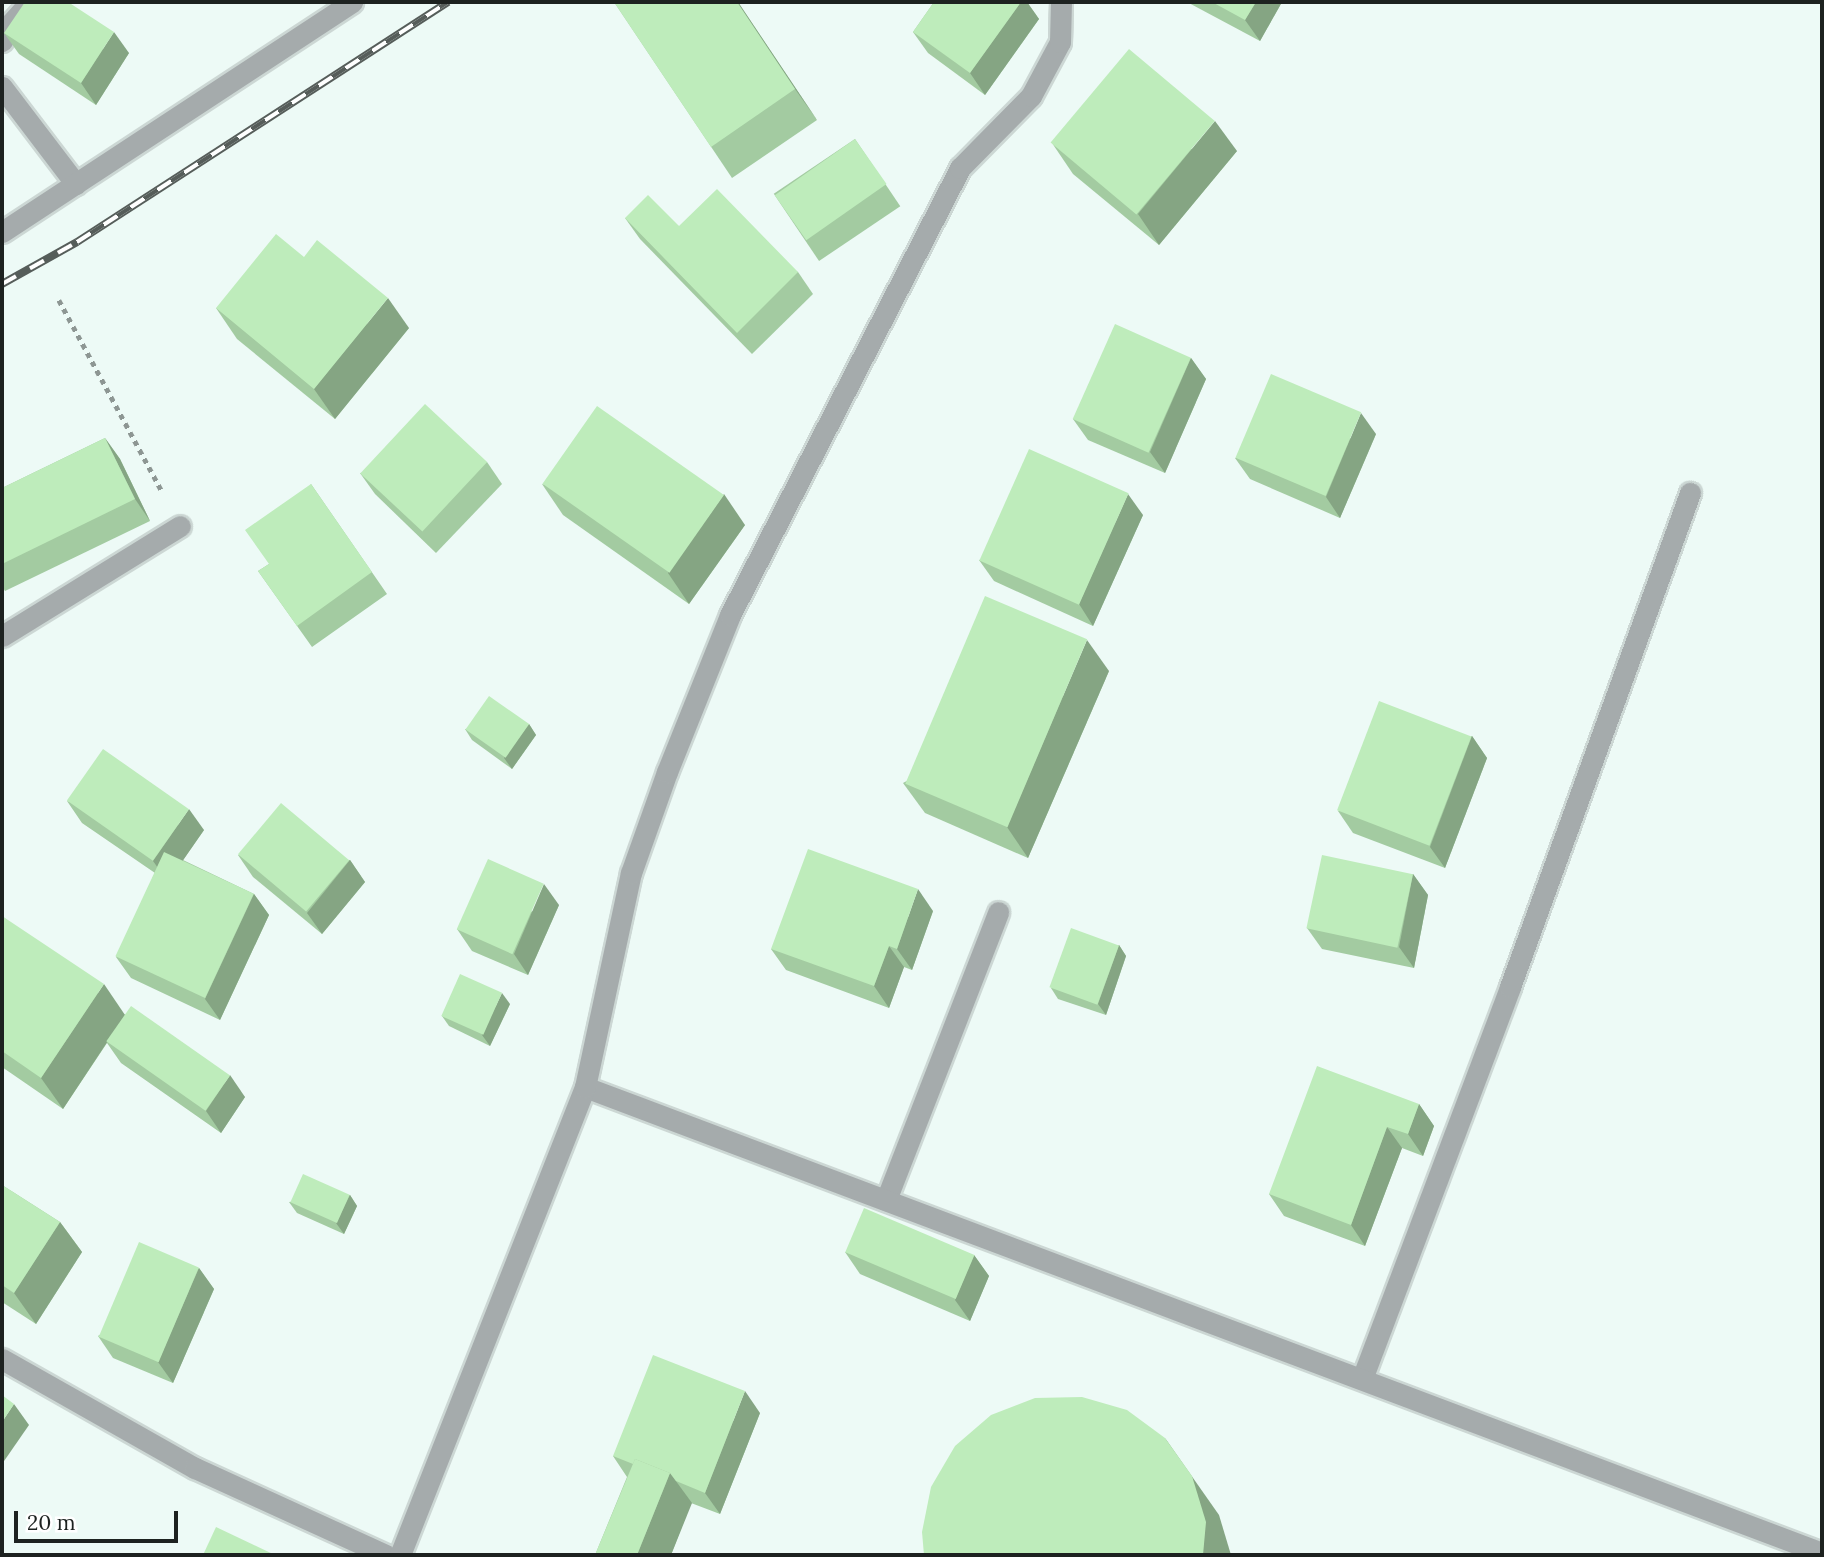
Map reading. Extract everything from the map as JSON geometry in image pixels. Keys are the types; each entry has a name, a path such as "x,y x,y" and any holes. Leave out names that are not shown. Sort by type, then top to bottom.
{"street":[{"path":"2,41 11,23 30,2"},
{"path":"2,232 352,2"},
{"path":"400,1555 585,1087 631,873 667,772 730,615 960,168 1031,96 1060,41 1061,2"},
{"path":"2,87 76,184"},
{"path":"1362,1379 1510,987 1690,493"},
{"path":"2,636 180,526"},
{"path":"886,1200 998,912"},
{"path":"585,1087 1822,1553"},
{"path":"2,1359 97,1416 195,1468 386,1555"}],"path":[{"path":"59,300 180,526"}],"building":[{"path":"25,2 68,2 114,32 81,83 4,33"},
{"path":"614,2 737,2 795,89 711,147"},
{"path":"934,2 1021,2 970,73 913,32"},
{"path":"1212,2 1256,2 1245,20"},
{"path":"1129,49 1215,121 1136,214 1051,142"},
{"path":"855,139 887,184 806,240 775,195"},
{"path":"717,189 798,272 737,333 625,218 648,195 679,226"},
{"path":"276,234 304,257 317,240 388,298 314,389 216,308"},
{"path":"1115,324 1191,358 1149,453 1073,419"},
{"path":"1271,374 1361,412 1326,496 1235,458"},
{"path":"425,404 487,462 422,531 360,473"},
{"path":"597,406 724,495 669,573 543,484"},
{"path":"105,438 135,499 2,564 2,488"},
{"path":"1029,449 1129,493 1079,605 979,560"},
{"path":"311,484 372,572 297,626 258,571 269,564 245,530"},
{"path":"985,596 1087,639 1007,827 905,784"},
{"path":"489,696 529,724 506,758 465,730"},
{"path":"1379,701 1471,736 1429,846 1337,810"},
{"path":"103,749 189,809 153,861 67,801"},
{"path":"281,803 349,860 306,912 238,854"},
{"path":"808,849 918,889 897,949 889,946 874,986 771,949"},
{"path":"164,852 254,894 205,998 115,956"},
{"path":"1322,855 1413,874 1397,948 1306,928"},
{"path":"488,859 544,884 512,954 457,929"},
{"path":"2,916 104,984 41,1078 2,1051"},
{"path":"1071,928 1119,945 1097,1005 1049,987"},
{"path":"460,974 502,993 483,1035 441,1016"},
{"path":"131,1006 230,1075 205,1111 106,1041"},
{"path":"1317,1066 1419,1104 1408,1134 1387,1127 1351,1225 1269,1194"},
{"path":"303,1174 350,1195 337,1223 290,1202"},
{"path":"2,1185 60,1222 14,1293 2,1285"},
{"path":"864,1208 974,1255 956,1299 845,1252"},
{"path":"139,1242 199,1267 159,1362 99,1337"},
{"path":"653,1355 745,1391 705,1493 676,1481 670,1473 635,1459 633,1464 613,1456"},
{"path":"2,1395 14,1404 2,1422"},
{"path":"1082,1397 1127,1410 1165,1438 1192,1476 1206,1522 1203,1555 924,1555 922,1532 931,1487 955,1446 991,1415 1035,1398"},
{"path":"635,1459 670,1473 637,1555 595,1555"},
{"path":"216,1527 275,1555 203,1555"}],"railway":[{"path":"2,284 77,242 448,2"}]}
